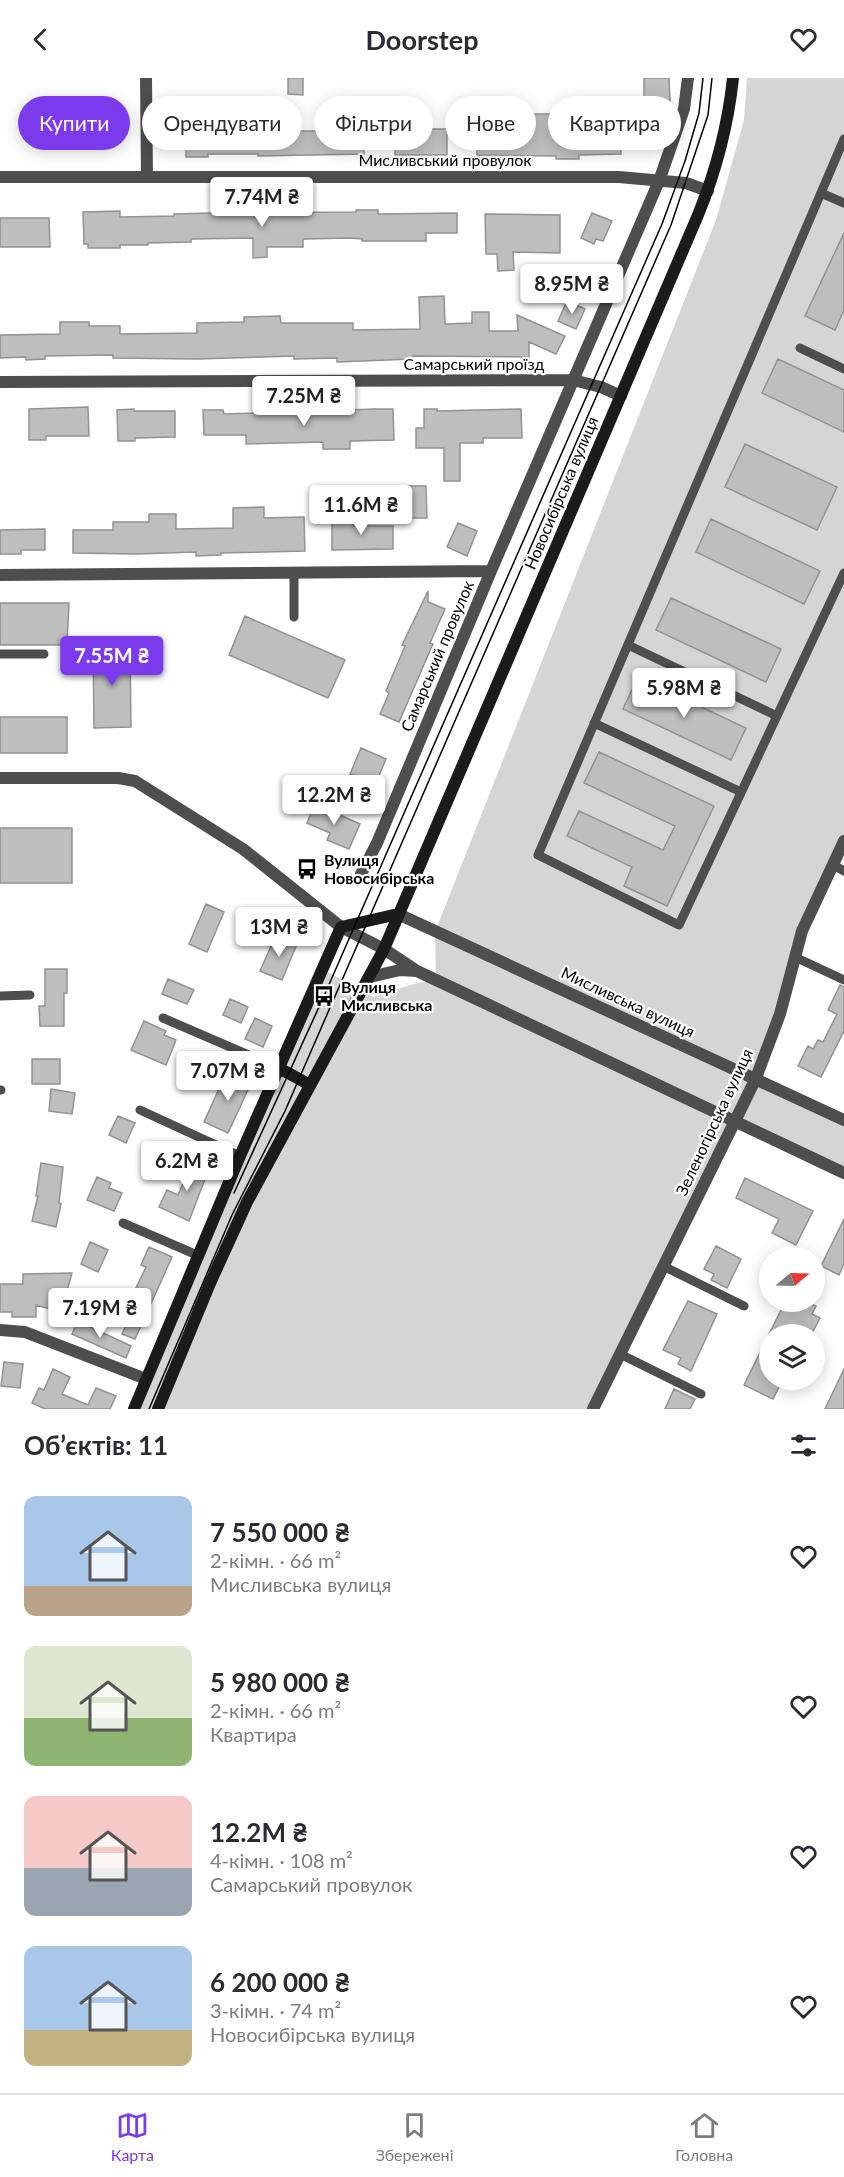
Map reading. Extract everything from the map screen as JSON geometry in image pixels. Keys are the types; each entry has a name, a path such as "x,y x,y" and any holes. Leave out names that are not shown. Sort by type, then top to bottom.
{"main road":[{"name":"Новосибірська вулиця","path":"158,1409 211,1281 247,1202 384,949 708,191 728,119 733,78"},
{"path":"134,1409 197,1255 342,927 398,914"},
{"path":"279,1068 310,1085"}],"street":[{"path":"146,78 147,177"},
{"name":"Новосибірська вулиця","path":"491,571 659,181 684,109 688,78"},
{"name":"Мисливський провулок","path":"0,177 619,177 686,183 708,191"},
{"name":"Самарський проїзд","path":"0,382 573,380 601,387 621,396"},
{"name":"Самарський провулок","path":"0,575 491,571 381,832 361,874"},
{"path":"0,778 118,778 135,782 243,849 342,927 384,949 415,970 844,1173"},
{"name":"Зеленогірська вулиця","path":"593,1409 756,1078 780,1014 797,958 802,931 838,868 844,842"},
{"name":"Мисливська вулиця","path":"398,914 844,1120"},
{"path":"370,977 400,970 415,970"},
{"path":"0,1330 25,1332 147,1379"}],"lane":[{"path":"844,139 538,855 679,924 844,573"},
{"path":"821,193 844,203"},
{"path":"800,348 844,369"},
{"path":"294,573 294,617"},
{"path":"627,645 777,716"},
{"path":"0,654 44,654"},
{"path":"594,723 741,792"},
{"path":"797,958 844,980"},
{"path":"0,996 30,995"},
{"path":"163,1018 279,1068"},
{"path":"140,1110 240,1156"},
{"path":"123,1223 197,1255"},
{"path":"663,1266 744,1306"},
{"path":"620,1354 701,1394"}],"shaded area":[{"path":"747,78 844,78 844,841 802,931 756,1078 844,1120 844,1173 735,1121 593,1409 134,1409 277,1069 317,966 373,997 417,983 436,980 435,932 716,220 744,120"}],"building":[{"path":"288,78 303,78 303,95 288,94"},
{"path":"644,78 669,78 670,96 644,96"},
{"path":"536,114 548,114 548,150 621,150 621,154 579,155 579,159 556,159 556,156 477,155 477,150 536,150"},
{"path":"433,129 445,129 447,155 395,155 395,150 433,150"},
{"path":"302,131 314,131 314,150 364,150 364,154 258,156 258,154 208,154 208,157 186,157 186,150 302,150"},
{"path":"356,210 378,210 378,214 457,213 457,233 426,233 426,241 303,239 303,247 267,247 267,257 253,258 253,238 191,239 191,242 120,245 120,248 88,248 88,244 84,244 83,212 120,211 120,217 210,213 356,212"},
{"path":"592,213 612,221 603,241 596,239 594,244 581,238"},
{"path":"485,214 560,215 560,253 513,252 514,270 498,271 497,254 486,254"},
{"path":"0,218 49,218 50,247 0,247"},
{"path":"844,233 844,310 835,330 805,316"},
{"path":"444,296 445,324 472,323 472,312 489,312 489,331 518,331 517,315 565,336 556,354 529,342 529,357 413,356 413,359 337,362 337,358 294,359 294,356 197,359 113,358 113,355 45,356 45,359 26,360 26,357 0,358 0,335 60,334 60,322 89,322 89,326 120,326 120,334 197,333 197,323 244,322 244,317 280,316 281,323 353,323 353,330 420,329 419,297"},
{"path":"567,301 585,309 576,329 558,321"},
{"path":"778,359 844,390 844,432 762,393"},
{"path":"88,407 89,436 46,436 46,440 29,440 29,409"},
{"path":"134,409 134,411 175,411 175,437 135,438 135,441 118,441 117,410"},
{"path":"393,409 394,440 350,441 350,449 323,449 323,442 246,444 246,435 204,435 203,410 223,410 224,414"},
{"path":"424,409 437,409 437,411 521,409 522,438 483,438 483,443 460,443 460,481 444,481 444,448 416,448 416,428 424,428"},
{"path":"745,444 837,487 817,530 725,487"},
{"path":"399,486 426,486 427,518 399,518"},
{"path":"264,507 264,518 304,517 305,551 221,553 221,555 196,556 196,552 73,553 73,530 113,530 113,522 149,522 149,514 176,514 176,529 233,528 233,508"},
{"path":"353,519 353,526 393,526 393,549 332,550 332,520"},
{"path":"711,519 820,571 804,604 696,552"},
{"path":"458,523 477,531 467,556 447,547"},
{"path":"45,529 45,550 21,550 21,554 0,554 0,530"},
{"path":"428,591 428,602 445,609 430,643 433,644 399,722 380,714 389,693 386,691 405,646 402,645"},
{"path":"671,598 781,649 766,682 656,630"},
{"path":"0,603 69,603 67,645 0,645"},
{"path":"245,616 345,660 328,698 229,655"},
{"path":"93,646 130,646 131,727 94,728"},
{"path":"638,677 746,728 731,760 623,709"},
{"path":"0,717 67,717 67,753 0,753"},
{"path":"361,748 386,759 375,785 350,774"},
{"path":"599,752 714,806 667,906 624,886 632,867 567,836 579,811 663,850 675,826 584,783"},
{"path":"315,804 360,824 349,849 327,840 330,833 307,823"},
{"path":"0,828 72,828 72,883 0,883"},
{"path":"206,904 224,912 207,952 189,944"},
{"path":"276,935 297,944 282,980 260,971"},
{"path":"45,969 67,969 64,1026 40,1026 39,1006 45,1006"},
{"path":"168,979 194,990 187,1004 162,994"},
{"path":"840,985 844,987 844,1031 821,1077 798,1066 808,1046 813,1049 818,1040 823,1042 837,1014 828,1010"},
{"path":"230,999 248,1007 241,1023 223,1015"},
{"path":"255,1018 272,1026 263,1047 245,1039"},
{"path":"144,1021 166,1031 164,1035 176,1040 166,1065 131,1050"},
{"path":"32,1059 60,1059 60,1084 32,1084"},
{"path":"230,1071 252,1081 228,1133 204,1122 223,1080 226,1081"},
{"path":"51,1089 75,1093 72,1114 49,1111"},
{"path":"118,1116 135,1123 126,1143 109,1135"},
{"path":"193,1159 210,1166 189,1221 159,1207 167,1190 178,1195"},
{"path":"41,1163 63,1167 59,1203 61,1204 56,1227 32,1221 38,1196 36,1196"},
{"path":"97,1177 111,1183 109,1188 122,1193 114,1211 87,1200"},
{"path":"745,1178 813,1211 796,1245 772,1233 779,1219 736,1198"},
{"path":"844,1219 844,1264 839,1275 825,1268 825,1258"},
{"path":"90,1242 108,1250 98,1272 81,1264"},
{"path":"716,1246 741,1259 727,1288 711,1280 714,1274 704,1269"},
{"path":"149,1247 172,1257 135,1339 122,1334 140,1293 135,1290 146,1267 141,1265"},
{"path":"72,1273 61,1312 36,1305 36,1317 12,1317 12,1312 0,1312 0,1284 23,1284 23,1274"},
{"path":"688,1301 717,1314 691,1371 678,1364 681,1358 663,1350"},
{"path":"780,1312 813,1312 812,1314 820,1318 817,1324 774,1324"},
{"path":"79,1318 92,1323 90,1327 131,1346 126,1358 72,1334"},
{"path":"759,1355 759,1390 778,1390 773,1399 744,1385"},
{"path":"4,1362 23,1364 20,1388 1,1386"},
{"path":"53,1369 70,1377 62,1394 88,1405 96,1388 116,1396 110,1409 45,1409 32,1403 39,1388 44,1390"},
{"path":"844,1369 844,1409 825,1409"},
{"path":"674,1389 695,1399 690,1409 665,1409"}],"tram line":[{"path":"234,1193 324,996 662,224 685,161 699,113 703,78"},
{"path":"149,1409 232,1215 285,1111 671,225 708,115 712,78"}],"place":[{"name":"Вулиця Новосибірська","path":"307,869"},
{"name":"Вулиця Мисливська","path":"324,996"}]}
